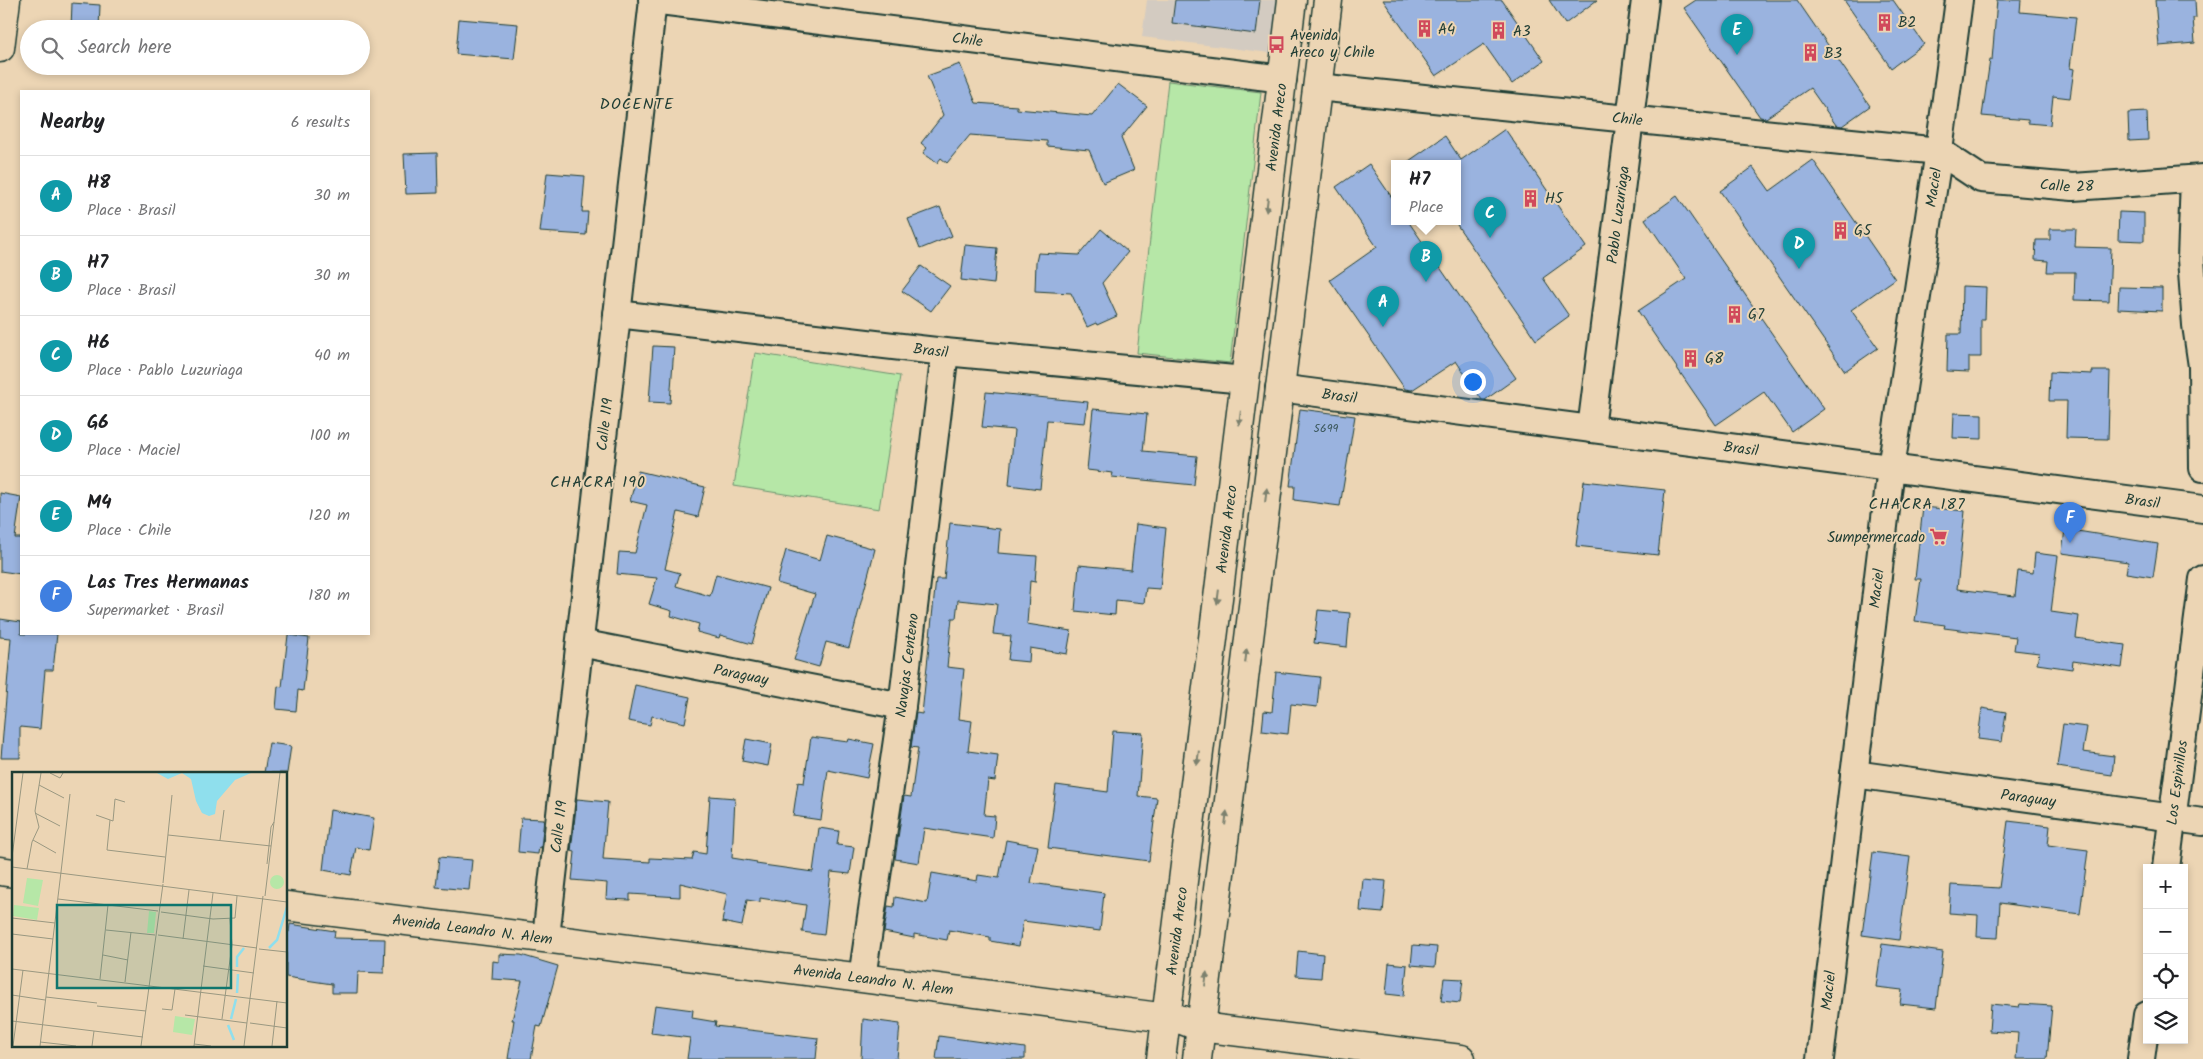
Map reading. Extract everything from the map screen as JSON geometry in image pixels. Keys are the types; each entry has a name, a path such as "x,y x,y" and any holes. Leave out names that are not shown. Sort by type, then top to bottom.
{"main road":[{"path":"0,48 6,0"},
{"name":"Avenida Areco","path":"1161,1059 1292,0"},
{"path":"1196,1059 1328,0"},
{"name":"Avenida Leandro N. Alem","path":"288,906 862,978 1182,1020 1200,1027 1461,1059"}],"street":[{"name":"Chile","path":"653,0 1283,79"},
{"name":"Calle 119","path":"546,938 653,0"},
{"name":"Pablo Luzuriaga","path":"1591,429 1645,0"},
{"name":"Maciel","path":"1820,1059 1890,468 1939,152 1959,0"},
{"name":"Chile","path":"1317,87 1939,152"},
{"name":"Calle 28","path":"1939,152 1981,179 2073,187 2198,178"},
{"path":"2198,178 2191,259 2196,325 2202,366 2203,468"},
{"name":"Brasil","path":"617,314 945,352 1245,380"},
{"name":"Navajas Centeno","path":"862,978 902,706 945,352"},
{"name":"Brasil","path":"1279,388 2203,509"},
{"name":"Los Espinillos","path":"2166,864 2203,579"},
{"name":"Paraguay","path":"580,643 902,706"},
{"name":"Paraguay","path":"1854,774 2203,822"},
{"path":"2141,1059 2143,1044"}],"shaded area":[{"path":"1147,0 1277,0 1270,53 1142,37"}],"green space":[{"path":"1168,81 1261,92 1230,363 1137,353"},
{"path":"755,353 900,376 879,509 734,486"}],"building":[{"path":"1175,0 1260,0 1256,34 1172,23"},
{"path":"1383,0 1502,0 1544,61 1512,84 1484,44 1436,76"},
{"path":"1549,0 1597,0 1565,24"},
{"path":"1696,0 1797,0 1870,106 1842,126 1836,125 1810,88 1766,118 1760,117 1684,8"},
{"name":"B2","path":"1844,0 1893,0 1924,44 1891,68"},
{"path":"1997,0 2021,0 2020,12 2076,17 2070,68 2074,69 2070,98 2053,96 2050,125 2028,123 2028,120 1982,116 1990,60 1992,60"},
{"path":"2155,0 2195,0 2196,18 2193,18 2195,43 2159,46"},
{"path":"72,3 100,5 99,20 71,20"},
{"path":"459,19 518,24 514,59 456,54"},
{"path":"960,64 976,103 1017,106 1017,109 1092,116 1118,84 1147,106 1121,138 1134,170 1103,183 1089,150 1047,146 1047,141 970,135 947,163 941,158 937,163 923,153 927,148 921,143 943,115 927,76"},
{"path":"2147,112 2148,140 2129,141 2128,113"},
{"path":"1505,129 1586,247 1543,278 1569,316 1536,340 1457,225 1461,225 1461,160"},
{"path":"1445,136 1461,160 1410,160"},
{"path":"437,153 438,193 406,194 404,154"},
{"path":"1813,160 1895,279 1851,310 1878,348 1845,371 1720,191 1753,167 1770,191"},
{"path":"1369,164 1391,196 1391,225 1411,225 1516,378 1485,400 1482,400 1456,361 1412,390 1405,389 1330,280 1377,247 1336,187"},
{"path":"547,173 585,176 582,212 588,212 586,235 540,232"},
{"path":"1677,196 1824,409 1792,432 1764,392 1716,425 1638,311 1686,279 1645,219"},
{"path":"940,207 952,236 920,249 908,219"},
{"path":"2119,212 2144,213 2144,241 2118,240"},
{"path":"1101,229 1128,252 1102,283 1117,316 1097,325 1096,323 1087,327 1071,293 1035,291 1036,262 1038,253 1079,255"},
{"path":"2050,229 2076,229 2075,247 2111,248 2109,301 2074,300 2075,272 2047,272 2048,261 2035,260 2036,240 2050,240"},
{"path":"965,245 997,248 994,284 961,280"},
{"path":"921,266 950,286 931,311 902,291"},
{"path":"1962,286 1986,287 1985,319 1981,319 1981,357 1969,357 1969,372 1947,371 1948,334 1961,334"},
{"path":"2119,287 2162,288 2162,311 2118,309"},
{"path":"653,346 674,347 670,403 649,402"},
{"path":"2092,371 2110,371 2108,439 2066,438 2067,401 2049,401 2050,372 2092,374"},
{"path":"986,392 1088,402 1085,423 1047,420 1040,489 1009,485 1014,430 982,427"},
{"path":"1093,409 1147,414 1143,451 1197,456 1194,485 1112,477 1113,473 1087,470"},
{"path":"1300,409 1355,416 1340,506 1294,500 1295,486 1290,486"},
{"path":"1954,413 1982,414 1982,439 1953,438"},
{"path":"638,471 705,487 698,517 678,512 665,569 680,573 676,586 710,596 716,574 768,588 752,644 720,635 719,638 697,632 699,624 671,616 672,611 649,604 657,578 617,574 619,552 635,553 647,505 630,501"},
{"path":"1584,481 1665,490 1658,555 1576,546"},
{"path":"0,493 20,497 15,538 20,538 20,574 0,571"},
{"path":"1923,507 1965,511 1957,589 2015,596 2018,571 2033,573 2035,553 2058,556 2051,612 2079,616 2076,638 2125,645 2122,668 2073,661 2072,669 2037,664 2039,653 2014,650 2016,637 1944,628 1945,625 1915,621 1921,579 1915,579"},
{"path":"950,523 1000,529 998,553 1037,556 1035,582 1030,581 1027,624 1071,631 1067,654 1030,648 1029,662 1008,660 1011,636 993,634 997,604 958,600 956,618 952,618 947,667 964,669 959,719 972,721 968,751 998,755 995,781 988,780 984,815 995,816 993,838 924,828 919,863 895,859 904,796 911,797 918,748 911,747 916,713 922,714 936,579 944,579"},
{"path":"1136,524 1166,528 1160,589 1146,588 1144,603 1116,600 1115,615 1075,611 1079,565 1131,570"},
{"path":"2065,529 2158,544 2153,577 2126,573 2128,562 2062,553"},
{"path":"827,536 875,549 849,648 826,642 819,667 794,660 815,594 777,583 786,550 820,560"},
{"path":"1318,610 1350,613 1347,647 1314,643"},
{"path":"0,619 20,622 20,635 57,635 53,670 45,670 40,729 20,727 20,758 1,758 11,638 0,637"},
{"path":"288,635 309,638 303,691 298,690 296,711 276,709 278,686 282,687"},
{"path":"1276,672 1320,677 1317,707 1291,704 1288,734 1262,731 1264,711 1272,712"},
{"path":"635,685 690,697 685,723 652,716 650,725 628,721"},
{"path":"1982,708 2006,712 2002,742 1978,739"},
{"path":"2063,724 2087,727 2083,752 2114,756 2112,775 2057,767"},
{"path":"1113,731 1143,733 1138,796 1157,798 1149,861 1048,848 1056,785 1108,792"},
{"path":"811,737 848,742 849,739 874,744 867,778 828,770 821,820 793,816 798,782 804,783"},
{"path":"746,739 772,744 768,766 742,761"},
{"path":"269,743 291,746 287,772 264,772"},
{"path":"710,796 735,798 732,858 757,862 756,864 813,872 819,828 839,831 837,845 854,847 850,874 831,872 824,935 802,932 806,905 760,898 760,902 747,900 742,926 722,922 727,894 680,883 680,897 630,894 630,900 606,899 607,883 572,880 575,852 571,851 577,799 608,802 603,859 650,862 650,858 692,860 694,852 706,854"},
{"path":"330,810 374,818 369,850 356,847 351,875 323,870"},
{"path":"521,818 544,819 541,848 539,847 538,854 518,852"},
{"path":"2008,821 2050,826 2048,845 2088,850 2080,914 2000,903 1998,938 1977,937 1978,915 1949,913 1951,885 1999,888"},
{"path":"1006,840 1038,846 1031,883 1104,893 1100,931 1023,921 1019,946 990,941 990,937 949,930 947,940 914,934 914,938 884,932 888,906 894,907 895,897 927,903 932,873 977,881 978,875 999,878"},
{"path":"1873,852 1910,857 1899,940 1862,935"},
{"path":"439,857 472,860 469,890 436,887"},
{"path":"1363,879 1386,881 1383,913 1360,911"},
{"path":"290,924 335,931 334,938 385,939 384,973 358,972 357,993 332,993 332,984 288,977"},
{"path":"1882,944 1943,952 1936,1008 1900,1004 1902,990 1876,987"},
{"path":"1413,945 1437,947 1435,967 1411,965"},
{"path":"1298,951 1323,954 1321,978 1296,976"},
{"path":"499,954 521,955 558,966 541,1027 537,1026 531,1059 508,1059 514,1020 512,1020 522,981 492,979 493,961 499,962"},
{"path":"1389,963 1407,965 1404,996 1386,994"},
{"path":"1444,978 1463,979 1460,1003 1441,1001"},
{"path":"1991,1004 2019,1007 2020,1004 2052,1006 2047,1059 2016,1059 2018,1033 1989,1031"},
{"path":"655,1005 693,1010 692,1018 716,1022 715,1026 818,1038 816,1059 687,1059 690,1038 651,1033"},
{"path":"863,1019 900,1024 897,1059 861,1059"},
{"path":"939,1036 1025,1048 1025,1059 936,1059"}],"place":[{"name":"B2","path":"1884,22"},
{"name":"A4","path":"1424,29"},
{"name":"A3","path":"1499,31"},
{"name":"Avenida Areco y Chile","path":"1276,44"},
{"name":"B3","path":"1810,53"},
{"name":"M4","path":"1737,55"},
{"name":"H5","path":"1531,198"},
{"name":"G5","path":"1840,230"},
{"name":"H6","path":"1490,238"},
{"name":"G6","path":"1799,269"},
{"name":"H7","path":"1426,282"},
{"name":"G7","path":"1734,314"},
{"name":"H8","path":"1383,327"},
{"name":"G8","path":"1691,358"},
{"name":"Sumpermercado","path":"1939,537"},
{"name":"Las Tres Hermanas","path":"2070,543"}],"district":[{"name":"DOCENTE","path":"637,103"},
{"name":"CHACRA 190","path":"598,481"},
{"name":"CHACRA 187","path":"1917,503"}]}
